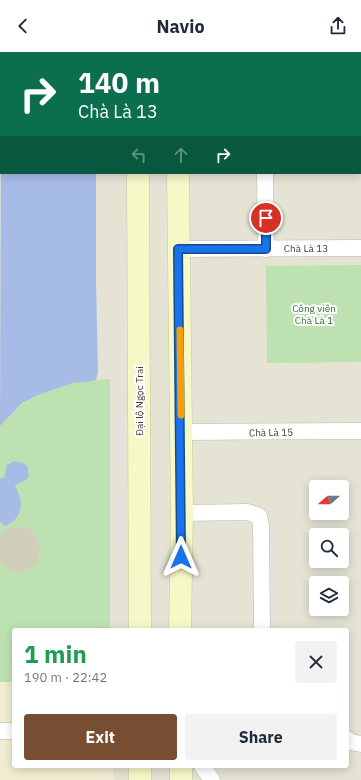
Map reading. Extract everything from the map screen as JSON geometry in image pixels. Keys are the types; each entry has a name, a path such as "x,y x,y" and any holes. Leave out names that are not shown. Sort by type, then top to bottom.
{"main road":[{"name":"Đại lộ Ngọc Trai","path":"138,174 140,628"},
{"path":"178,174 182,513 180,628"},
{"path":"140,768 140,780"},
{"path":"181,768 181,780"}],"street":[{"path":"265,174 266,249"},
{"name":"Chà Là 13","path":"178,249 361,248"},
{"name":"Chà Là 15","path":"181,432 361,430"},
{"path":"182,513 248,512 259,516 263,526 262,628"},
{"path":"0,731 12,731"},
{"path":"349,741 361,744"},
{"path":"203,768 212,780"}],"shaded area":[{"path":"0,174 361,174 361,780 0,780"},
{"path":"122,395 121,472 116,471 117,396"},
{"path":"122,491 124,594 118,593 116,492"},
{"path":"274,522 275,628 267,628 265,523"},
{"path":"0,682 12,682 12,768 113,768 114,780 0,780"}],"green space":[{"name":"Công viên Chà Là 1","path":"361,265 361,362 267,363 266,266"},
{"path":"110,379 110,628 12,628 12,682 0,682 0,426 13,412 30,398 52,389 88,381"}],"water":[{"path":"1,174 96,174 98,372 96,380 73,383 35,396 22,403 0,426"},
{"path":"14,461 23,463 27,466 28,478 15,486 21,504 19,514 16,519 5,526 0,522 0,478 4,478 7,465"}],"building":[{"path":"11,527 27,528 33,533 40,546 38,560 34,566 21,572 7,570 0,563 0,535"}],"slow traffic":[{"path":"180,330 181,415"}],"route":[{"path":"181,557 182,513 178,249 266,249 266,218"}]}
